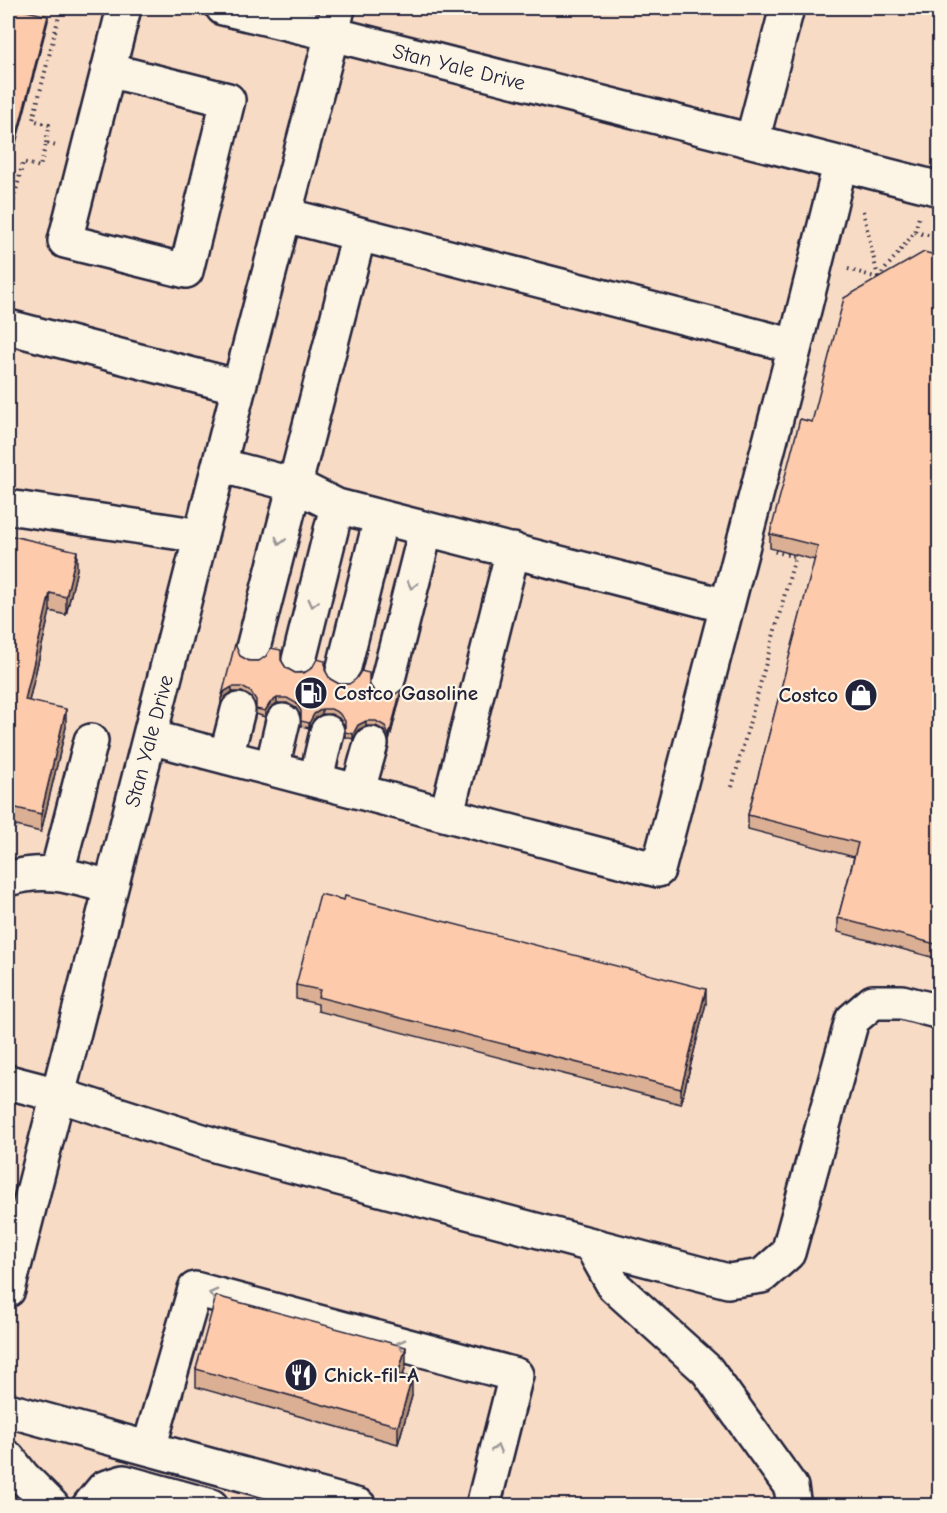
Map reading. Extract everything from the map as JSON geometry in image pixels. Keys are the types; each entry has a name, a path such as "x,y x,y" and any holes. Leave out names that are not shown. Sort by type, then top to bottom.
{"street":[{"path":"108,70 228,100 186,271 65,241 108,70 124,8"},
{"path":"223,8 335,21"},
{"path":"752,141 787,8"},
{"name":"Stan Yale Drive","path":"8,1290 335,21 752,141 933,188"},
{"path":"150,737 658,870 840,165"},
{"path":"285,215 795,346"},
{"path":"253,648 359,234"},
{"path":"8,327 239,387"},
{"path":"219,465 295,484 337,506 727,606"},
{"path":"299,660 337,506"},
{"path":"8,507 201,537"},
{"path":"343,671 381,518"},
{"path":"387,683 426,529"},
{"path":"447,813 513,550"},
{"path":"226,757 238,710"},
{"path":"272,768 283,721"},
{"path":"316,780 327,732"},
{"path":"57,873 90,741"},
{"path":"358,790 371,744"},
{"path":"8,879 27,873 57,873 110,887"},
{"path":"8,1082 58,1095 218,1146 728,1281 762,1276 788,1253 852,1020 873,1002 902,1002 939,1012"},
{"path":"591,1245 614,1286 707,1370 791,1487 794,1506"},
{"path":"149,1448 195,1289 516,1375 483,1506"},
{"path":"8,1410 359,1506"},
{"path":"8,1458 51,1506"},
{"path":"89,1506 104,1488 123,1482 211,1506"}],"path":[{"path":"8,224 23,162 40,167 46,143 50,125 33,120 61,8"},
{"path":"46,143 87,154"},
{"path":"878,278 915,232 933,188"},
{"path":"861,201 881,283"},
{"path":"915,232 939,238"},
{"path":"816,260 878,278"},
{"path":"732,787 795,557 767,549"}],"shaded area":[{"path":"8,8 939,8 939,1505 8,1505"}],"building":[{"path":"8,8 48,16 8,169"},
{"name":"Costco","path":"924,252 939,256 939,945 838,918 858,843 748,815 818,546 770,534 800,419 812,422 844,298"},
{"path":"8,535 77,551 66,597 50,593 25,700 66,709 41,814 8,806"},
{"path":"235,644 240,656 249,661 259,661 271,648 281,650 281,660 286,668 295,673 304,673 312,668 317,659 325,661 325,670 330,679 339,684 349,684 361,671 369,673 369,684 382,696 393,696 401,690 389,736 385,726 376,721 366,721 358,725 353,734 345,732 345,721 339,713 331,709 322,709 314,714 309,723 301,721 301,711 296,703 287,698 277,698 265,711 256,709 256,700 251,692 242,687 232,687 225,691 221,699"},
{"path":"320,894 344,900 345,896 706,989 681,1089 318,997 320,990 296,985"},
{"name":"Chick-fil-A","path":"216,1296 406,1347 398,1374 412,1378 398,1426 196,1369"},
{"path":"8,1494 14,1499 12,1500 19,1506 8,1506"}],"place":[{"name":"Costco Gasoline","path":"311,693"},
{"name":"Costco","path":"861,695"},
{"name":"Chick-fil-A","path":"301,1375"}]}
